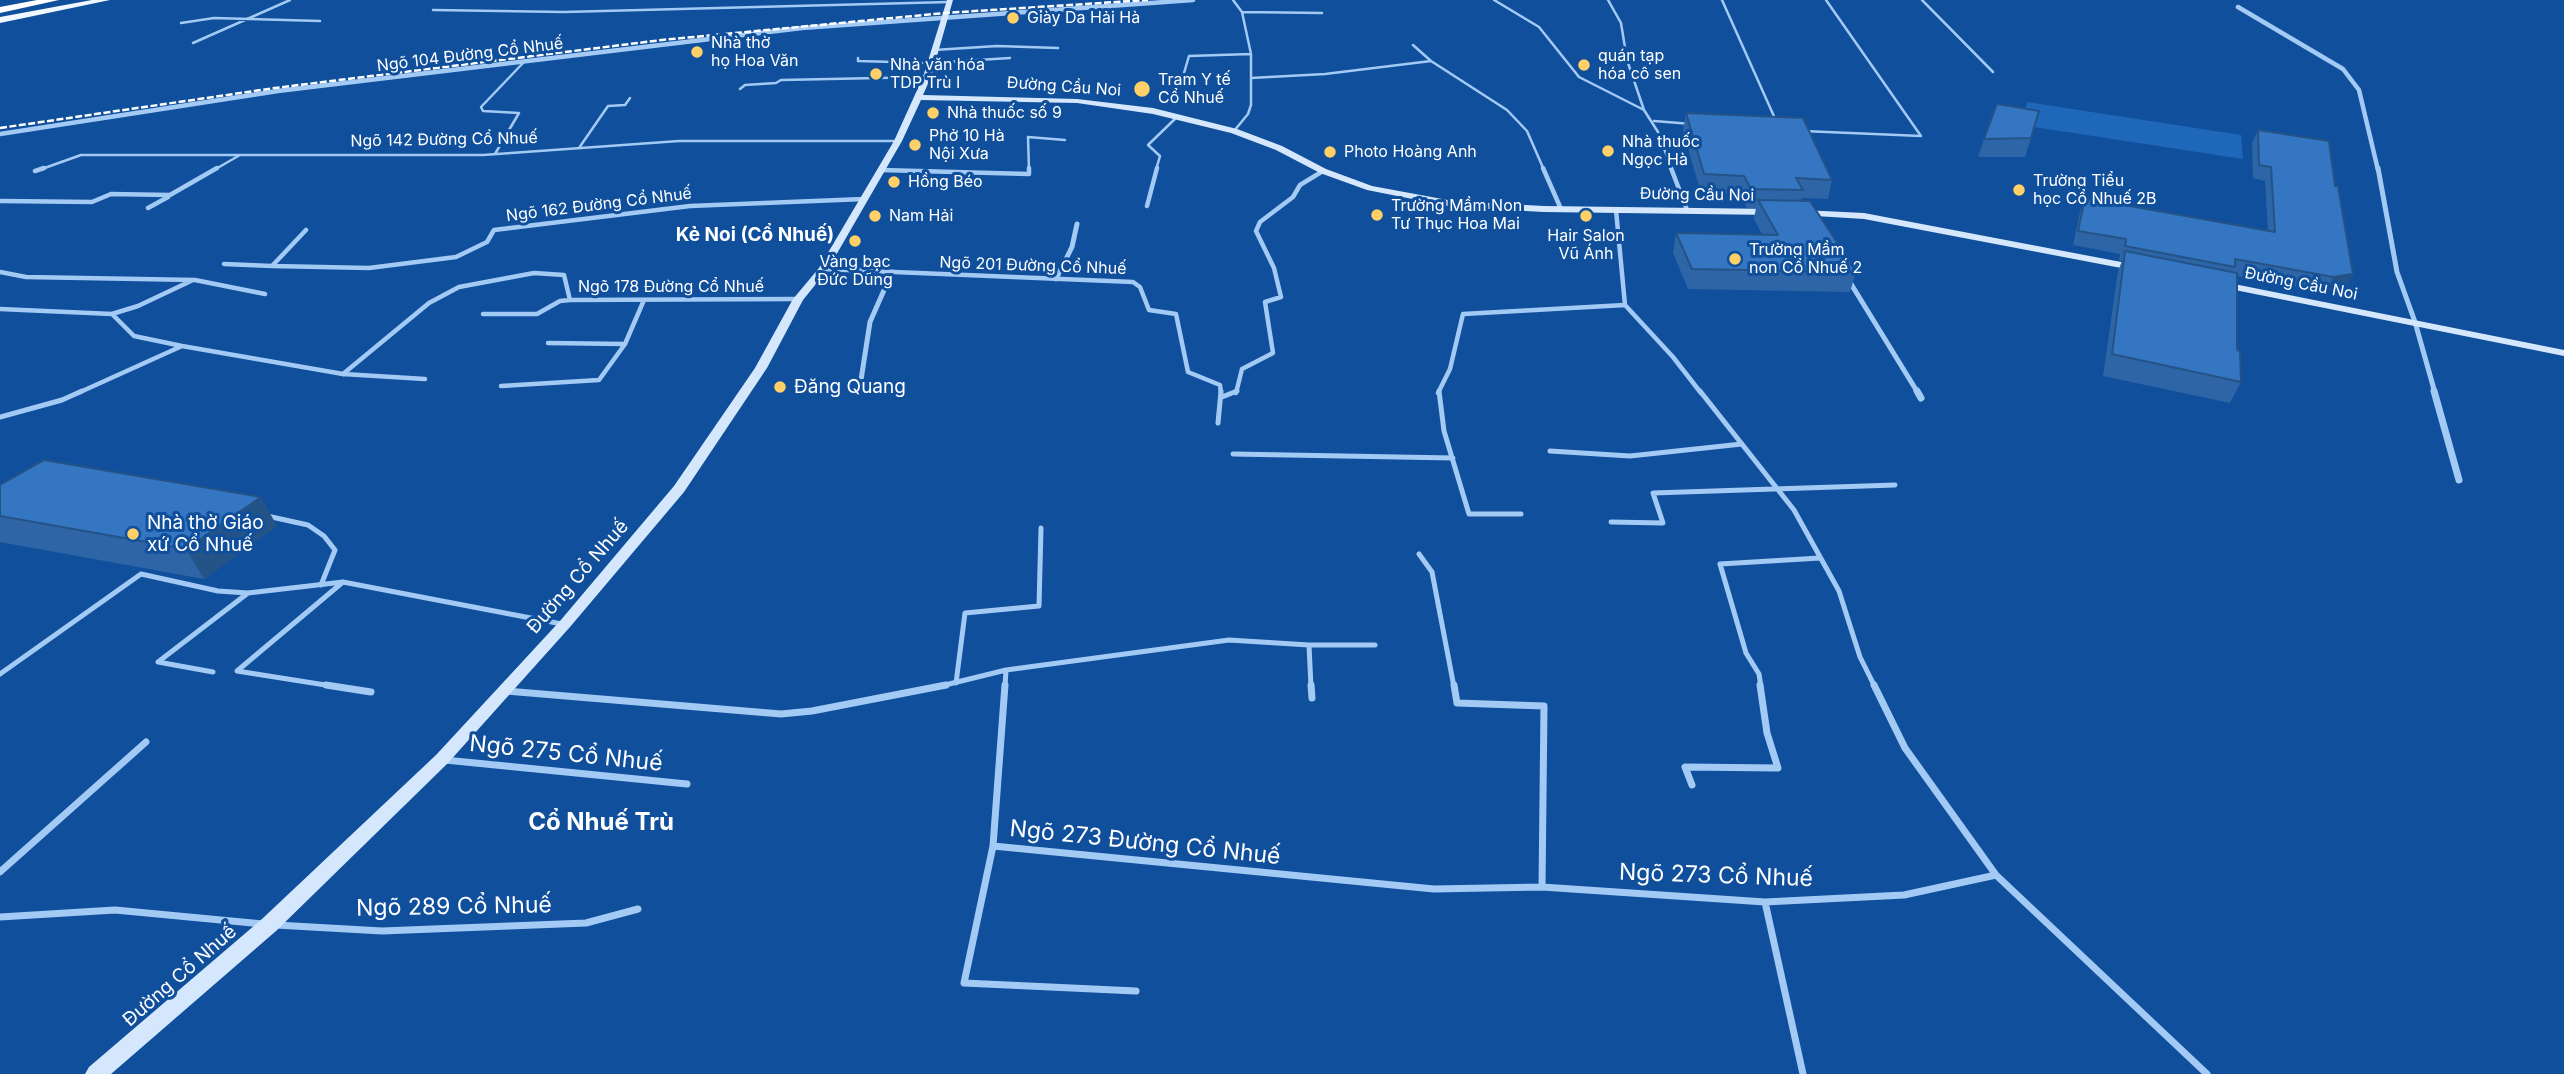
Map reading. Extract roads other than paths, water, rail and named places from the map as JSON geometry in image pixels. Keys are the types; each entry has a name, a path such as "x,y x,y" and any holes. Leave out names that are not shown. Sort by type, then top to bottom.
{"highway":[{"path":"0,11 54,0"}],"main road":[{"path":"0,11 63,0"},
{"path":"0,20 106,0"},
{"name":"Đường Cổ Nhuế","path":"96,1074 269,925 442,760 565,624 679,489 761,368 798,299 823,269 898,141 927,77 949,1"},
{"name":"Đường Cầu Noi","path":"918,97 1077,101 1178,116 1234,131 1279,148 1323,172 1370,188 1453,204 1864,216 2151,271"},
{"name":"Đường Cầu Noi","path":"2206,281 2564,353"}],"street":[{"name":"Ngõ 104 Đường Cổ Nhuế","path":"0,134 278,91 802,28 1194,0"},
{"path":"2238,7 2343,69 2359,90 2382,186 2397,272 2415,322 2459,480"},
{"path":"1811,213 1818,225"},
{"path":"1056,279 1072,247 1077,224"},
{"path":"1843,271 1921,398"},
{"path":"861,380 870,322 892,272"}],"lane":[{"path":"193,43 289,0"},
{"path":"1233,0 1242,12 1251,54 1251,105 1248,114 1234,131"},
{"path":"1494,0 1539,27 1579,77 1644,110 1654,121 1687,210"},
{"path":"1608,0 1621,23 1627,60 1644,110"},
{"path":"1722,0 1780,129"},
{"path":"1792,130 1921,136 1826,0"},
{"path":"1922,0 1993,72"},
{"path":"433,10 564,12 949,1"},
{"path":"1242,12 1322,13"},
{"path":"181,23 208,18 320,21"},
{"path":"1413,45 1431,61 1507,110 1527,131 1561,209"},
{"path":"934,50 997,46 1058,48"},
{"path":"1184,73 1189,56 1251,54"},
{"path":"858,58 858,61 930,63 1010,58"},
{"path":"1251,78 1325,74 1431,61"},
{"path":"495,154 519,113 483,111 481,107 524,62"},
{"path":"740,89 745,85 775,83 781,80 927,77"},
{"path":"579,148 608,106 625,105 630,98"},
{"path":"1147,206 1160,156 1148,145 1178,116"},
{"path":"1654,121 1695,124"},
{"path":"881,170 1029,174 1028,137 1065,140"},
{"name":"Ngõ 142 Đường Cổ Nhuế","path":"35,171 81,155 495,154 679,141 898,141"},
{"path":"148,208 240,154"},
{"path":"1219,423 1222,397 1236,394 1242,369 1273,353 1265,302 1281,298 1274,268 1256,231 1260,222 1293,197 1300,185 1323,172"},
{"path":"0,201 92,202 111,194 170,195"},
{"name":"Ngõ 162 Đường Cổ Nhuế","path":"271,267 369,268 456,257 487,242 494,230 690,206 864,199"},
{"path":"1616,210 1625,305 1673,356 1794,509 1839,592 1860,657 1905,748 1996,875 2207,1074"},
{"path":"224,264 271,267 306,230"},
{"name":"Ngõ 201 Đường Cổ Nhuế","path":"823,269 1133,282 1140,287 1144,304 1149,310 1176,314 1188,372 1220,385 1222,397"},
{"path":"0,272 26,276 195,280 265,294"},
{"name":"Ngõ 178 Đường Cổ Nhuế","path":"342,374 429,303 459,288 534,273 564,275 570,300 798,299"},
{"path":"0,309 112,314 138,306 195,280"},
{"path":"483,314 537,314 560,301 570,300"},
{"path":"501,386 599,380 625,344 644,300"},
{"path":"1521,514 1469,514 1452,457 1437,394 1450,369 1463,314 1625,305"},
{"path":"112,314 134,336 182,346 342,374 425,379"},
{"path":"548,343 625,344"},
{"path":"0,417 62,400 182,346"},
{"path":"1550,452 1630,456 1742,444"},
{"path":"1233,454 1452,457"},
{"path":"1611,522 1663,523 1653,493 1895,485"},
{"path":"254,513 308,525 324,536 335,550 321,585"},
{"path":"956,683 965,613 1039,606 1041,528"},
{"path":"1419,554 1432,572 1457,703 1544,706 1542,887"},
{"path":"1692,785 1685,766 1778,768 1767,733 1759,674 1746,653 1720,564 1820,558"},
{"path":"0,674 141,574 218,591 248,593 343,582 565,624"},
{"path":"343,582 237,671 371,692"},
{"path":"213,672 158,662 248,593"},
{"path":"503,690 781,714 812,711 956,683 1006,670 1229,640 1310,645 1376,645"},
{"path":"1310,645 1312,698"},
{"name":"Ngõ 273 Đường Cổ Nhuế","path":"1006,670 993,846 1434,889"},
{"path":"0,872 146,742"},
{"name":"Ngõ 275 Cổ Nhuế","path":"442,760 687,784"},
{"path":"993,846 964,983 1136,991"},
{"name":"Ngõ 273 Cổ Nhuế","path":"1434,889 1542,887 1765,902 1903,895 1996,875"},
{"path":"1765,902 1803,1074"},
{"name":"Ngõ 289 Cổ Nhuế","path":"0,917 115,910 269,925 382,931 586,923 638,909"}],"railway":[{"path":"0,128 275,88 662,40 945,13 1148,0"}],"place":[{"name":"Giày Da Hải Hà","path":"1013,18"},
{"name":"Nhà thờ họ Hoa Văn","path":"697,52"},
{"name":"quán tạp hóa cô sen","path":"1584,65"},
{"name":"Nhà văn hóa TDP Trù I","path":"876,74"},
{"name":"Trạm Y tế Cổ Nhuế","path":"1142,89"},
{"name":"Nhà thuốc số 9","path":"933,113"},
{"name":"Phở 10 Hà Nội Xưa","path":"915,145"},
{"name":"Nhà thuốc Ngọc Hà","path":"1608,151"},
{"name":"Photo Hoàng Anh","path":"1330,152"},
{"name":"Hồng Béo","path":"894,182"},
{"name":"Trường Tiểu học Cổ Nhuế 2B","path":"2019,190"},
{"name":"Trường Mầm Non Tư Thục Hoa Mai","path":"1377,215"},
{"name":"Nam Hải","path":"875,216"},
{"name":"Hair Salon Vũ Ánh","path":"1586,216"},
{"name":"Vàng bạc Đức Dũng","path":"855,241"},
{"name":"Trường Mầm non Cổ Nhuế 2","path":"1735,259"},
{"name":"Đăng Quang","path":"780,387"},
{"name":"Nhà thờ Giáo xứ Cổ Nhuế","path":"133,534"}],"district":[{"name":"Kẻ Noi (Cổ Nhuế)","path":"755,235"},
{"name":"Cổ Nhuế Trù","path":"601,823"}]}
